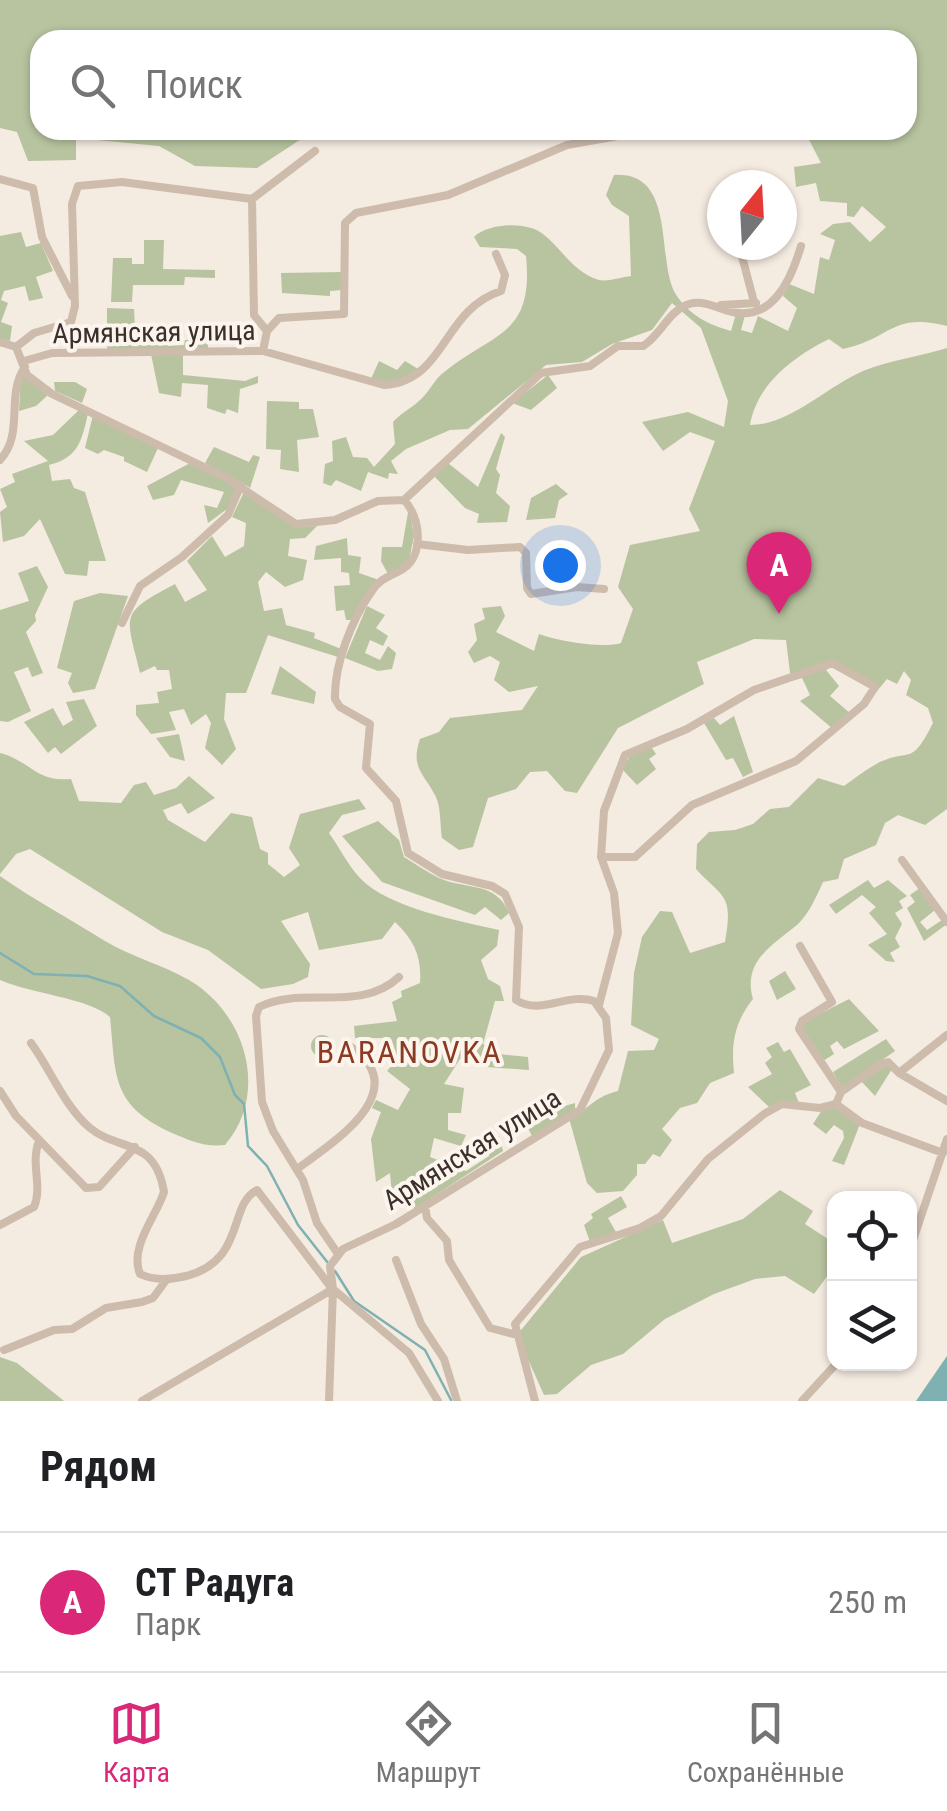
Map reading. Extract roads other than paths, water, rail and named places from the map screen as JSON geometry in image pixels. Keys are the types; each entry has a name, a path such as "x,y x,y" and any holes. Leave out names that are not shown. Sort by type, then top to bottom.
{"street":[{"path":"263,351 267,331 289,315 328,318 344,314 345,223 356,213 448,195 568,145 596,140"},
{"path":"267,331 254,315 252,199 315,150"},
{"name":"Армянская улица","path":"0,179 33,188 42,237 72,296"},
{"name":"Армянская улица","path":"16,347 34,333 66,326 73,315 72,204 78,186 122,182 252,199"},
{"path":"601,857 635,857 692,805 748,778 770,776 796,761 862,706 875,687 832,663 754,690 687,729 632,749 616,772 604,810 601,857 614,893 618,933 599,1004 585,998 533,1007 516,1000 519,927 510,901 492,886 442,874 408,853 396,801 366,768 373,734 370,724 340,708 335,699 348,638 380,581 411,562 417,544 417,518 404,500 541,373 590,366 618,346 642,346 678,310 706,304 758,305 781,294 801,246"},
{"name":"Армянская улица","path":"24,364 52,353 263,351 384,386 401,384 422,374 472,304 505,286 496,254"},
{"path":"744,260 758,305"},
{"name":"Армянская улица","path":"0,342 16,347 33,381 52,394 241,485 287,519 305,526 335,520 378,501 404,500"},
{"name":"Армянская улица","path":"0,460 11,446 18,382 24,364"},
{"path":"122,623 140,586 182,557 228,515 241,485"},
{"path":"417,544 468,550 520,547 526,553 531,594 577,587 604,590"},
{"path":"902,860 947,922"},
{"path":"800,946 832,1002 802,1021 799,1029 841,1092"},
{"path":"330,1401 333,1290 329,1272 338,1254 317,1223 297,1169 273,1131 262,1102 256,1016 259,1008 271,1001 346,999 390,985 399,977"},
{"name":"Армянская улица","path":"338,1254 526,1145 588,1100 610,1040 599,1004"},
{"path":"900,1073 947,1035"},
{"path":"31,1043 90,1128 136,1147 157,1171 164,1192 144,1234 137,1271 152,1279 167,1279 208,1269 237,1230 249,1195 257,1190 333,1290 409,1353 438,1401"},
{"path":"297,1169 358,1122 368,1108 372,1076 364,1056 351,1047"},
{"path":"836,1104 841,1092 886,1062 947,1101"},
{"path":"0,1091 39,1141 93,1190 136,1147"},
{"path":"535,1401 516,1322 583,1245 640,1228 661,1216 708,1158 782,1104 812,1108 836,1104 862,1123 943,1153"},
{"path":"917,1229 947,1139"},
{"path":"0,1225 34,1208 38,1194 33,1161 39,1141"},
{"path":"425,1206 427,1218 447,1241 450,1260 490,1328 517,1335"},
{"path":"396,1260 421,1324 438,1344 457,1401"},
{"path":"4,1350 54,1330 72,1329 106,1308 153,1298 167,1279"},
{"path":"142,1401 333,1290"},
{"path":"802,1401 830,1371"}],"water":[{"path":"947,1356 947,1401 916,1401"}],"waterway":[{"path":"0,953 34,974 87,976 120,986 154,1016 201,1038 220,1057 235,1095 244,1104 248,1146 267,1166 298,1225 328,1263"},
{"path":"335,1271 354,1301 425,1350 451,1400"}],"place":[{"name":"СТ Радуга","path":"779,614"}],"district":[{"name":"BARANOVKA","path":"410,1052"}]}
